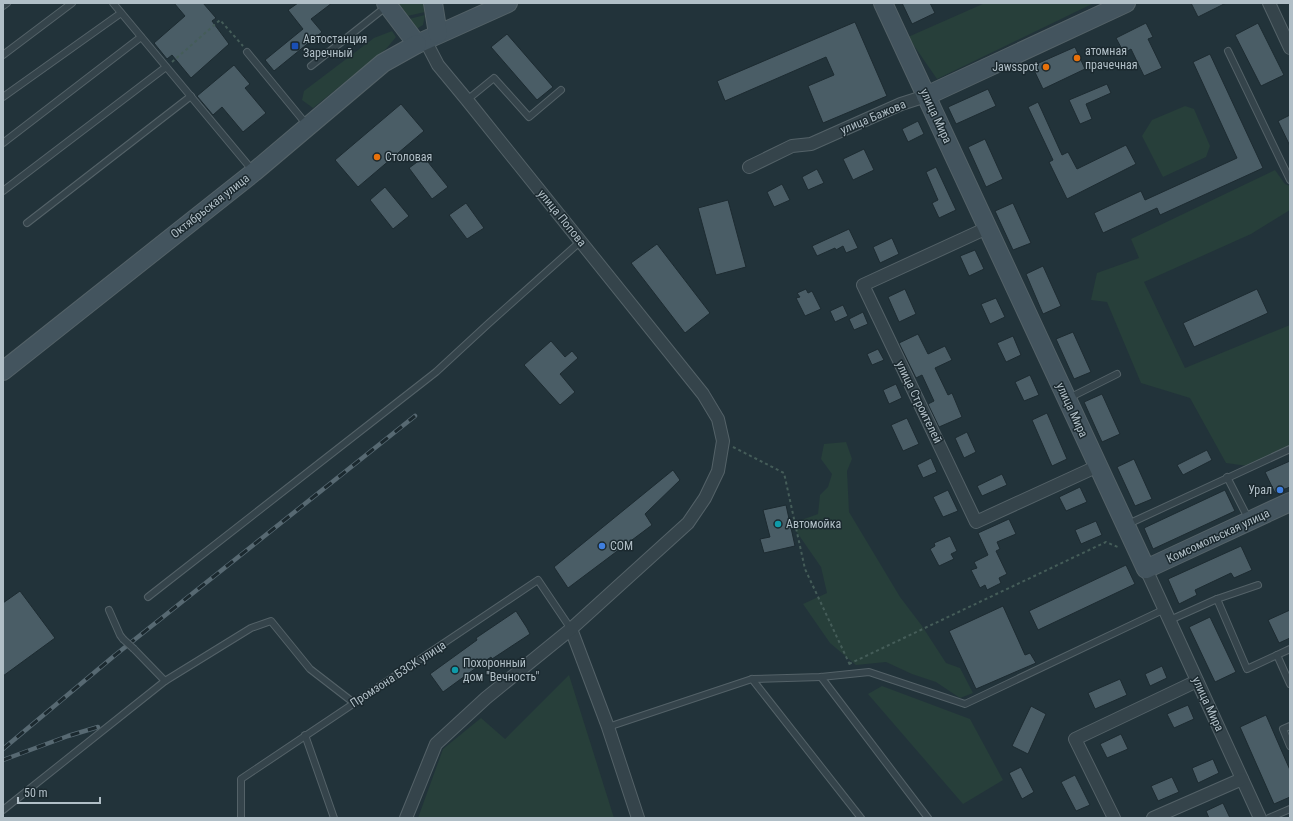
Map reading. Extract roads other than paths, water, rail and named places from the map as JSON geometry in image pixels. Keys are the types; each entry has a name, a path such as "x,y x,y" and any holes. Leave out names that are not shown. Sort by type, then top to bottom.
{"street":[{"path":"427,39 433,3"},
{"name":"Октябрьская улица","path":"3,371 254,172 383,63 427,39 508,3"},
{"name":"улица Мира","path":"883,3 1126,525 1260,818"},
{"name":"улица Бажова","path":"749,167 792,146 811,144 901,104 926,96 1126,3"},
{"path":"1269,3 1290,48"},
{"path":"387,4 427,39"},
{"name":"улица Попова","path":"427,39 438,65 703,394 718,419 723,441 718,471 705,498 688,523 571,629"},
{"name":"улица Строителей","path":"988,228 863,285 976,522 1098,466"},
{"name":"Комсомольская улица","path":"1146,569 1290,502"},
{"path":"406,818 436,744 486,698 571,629 608,727 638,818"},
{"path":"1114,818 1075,739 1198,681"},
{"path":"1153,818 1242,779"}],"lane":[{"path":"3,6 7,3"},
{"path":"3,55 72,3"},
{"path":"113,3 254,172"},
{"path":"311,66 387,4"},
{"path":"3,97 121,13"},
{"path":"3,142 141,37"},
{"path":"1228,51 1290,180"},
{"path":"247,52 308,126"},
{"path":"3,191 166,67"},
{"path":"467,100 494,78 529,117 561,90"},
{"path":"27,223 191,96"},
{"path":"148,597 436,372 581,241"},
{"path":"1067,399 1117,374"},
{"path":"1126,525 1290,449"},
{"path":"1227,477 1249,521"},
{"name":"Промзона БЗСК улица","path":"241,818 241,778 538,580 571,629"},
{"path":"608,727 752,679 821,677 869,672 965,704 1167,615 1258,585"},
{"path":"1216,599 1247,669 1290,649"},
{"path":"109,610 120,636 165,681"},
{"path":"3,810 165,681 251,628 271,621 310,669 354,703"},
{"path":"1277,655 1290,684"},
{"path":"821,677 928,818"},
{"path":"752,679 862,818"},
{"path":"1290,726 1283,730 1290,746"},
{"path":"305,735 334,818"},
{"path":"1269,818 1290,809"}],"railway":[{"path":"3,749 114,656 415,416"},
{"path":"3,760 68,736 98,727"}],"place":[{"name":"Автостанция Заречный","path":"295,46"},
{"name":"атомная прачечная","path":"1077,58"},
{"name":"Jawsspot","path":"1046,67"},
{"name":"Столовая","path":"377,157"},
{"name":"Урал","path":"1280,490"},
{"name":"Автомойка","path":"778,524"},
{"name":"СОМ","path":"602,546"},
{"name":"Похоронный дом \"Вечность\"","path":"455,670"}]}
